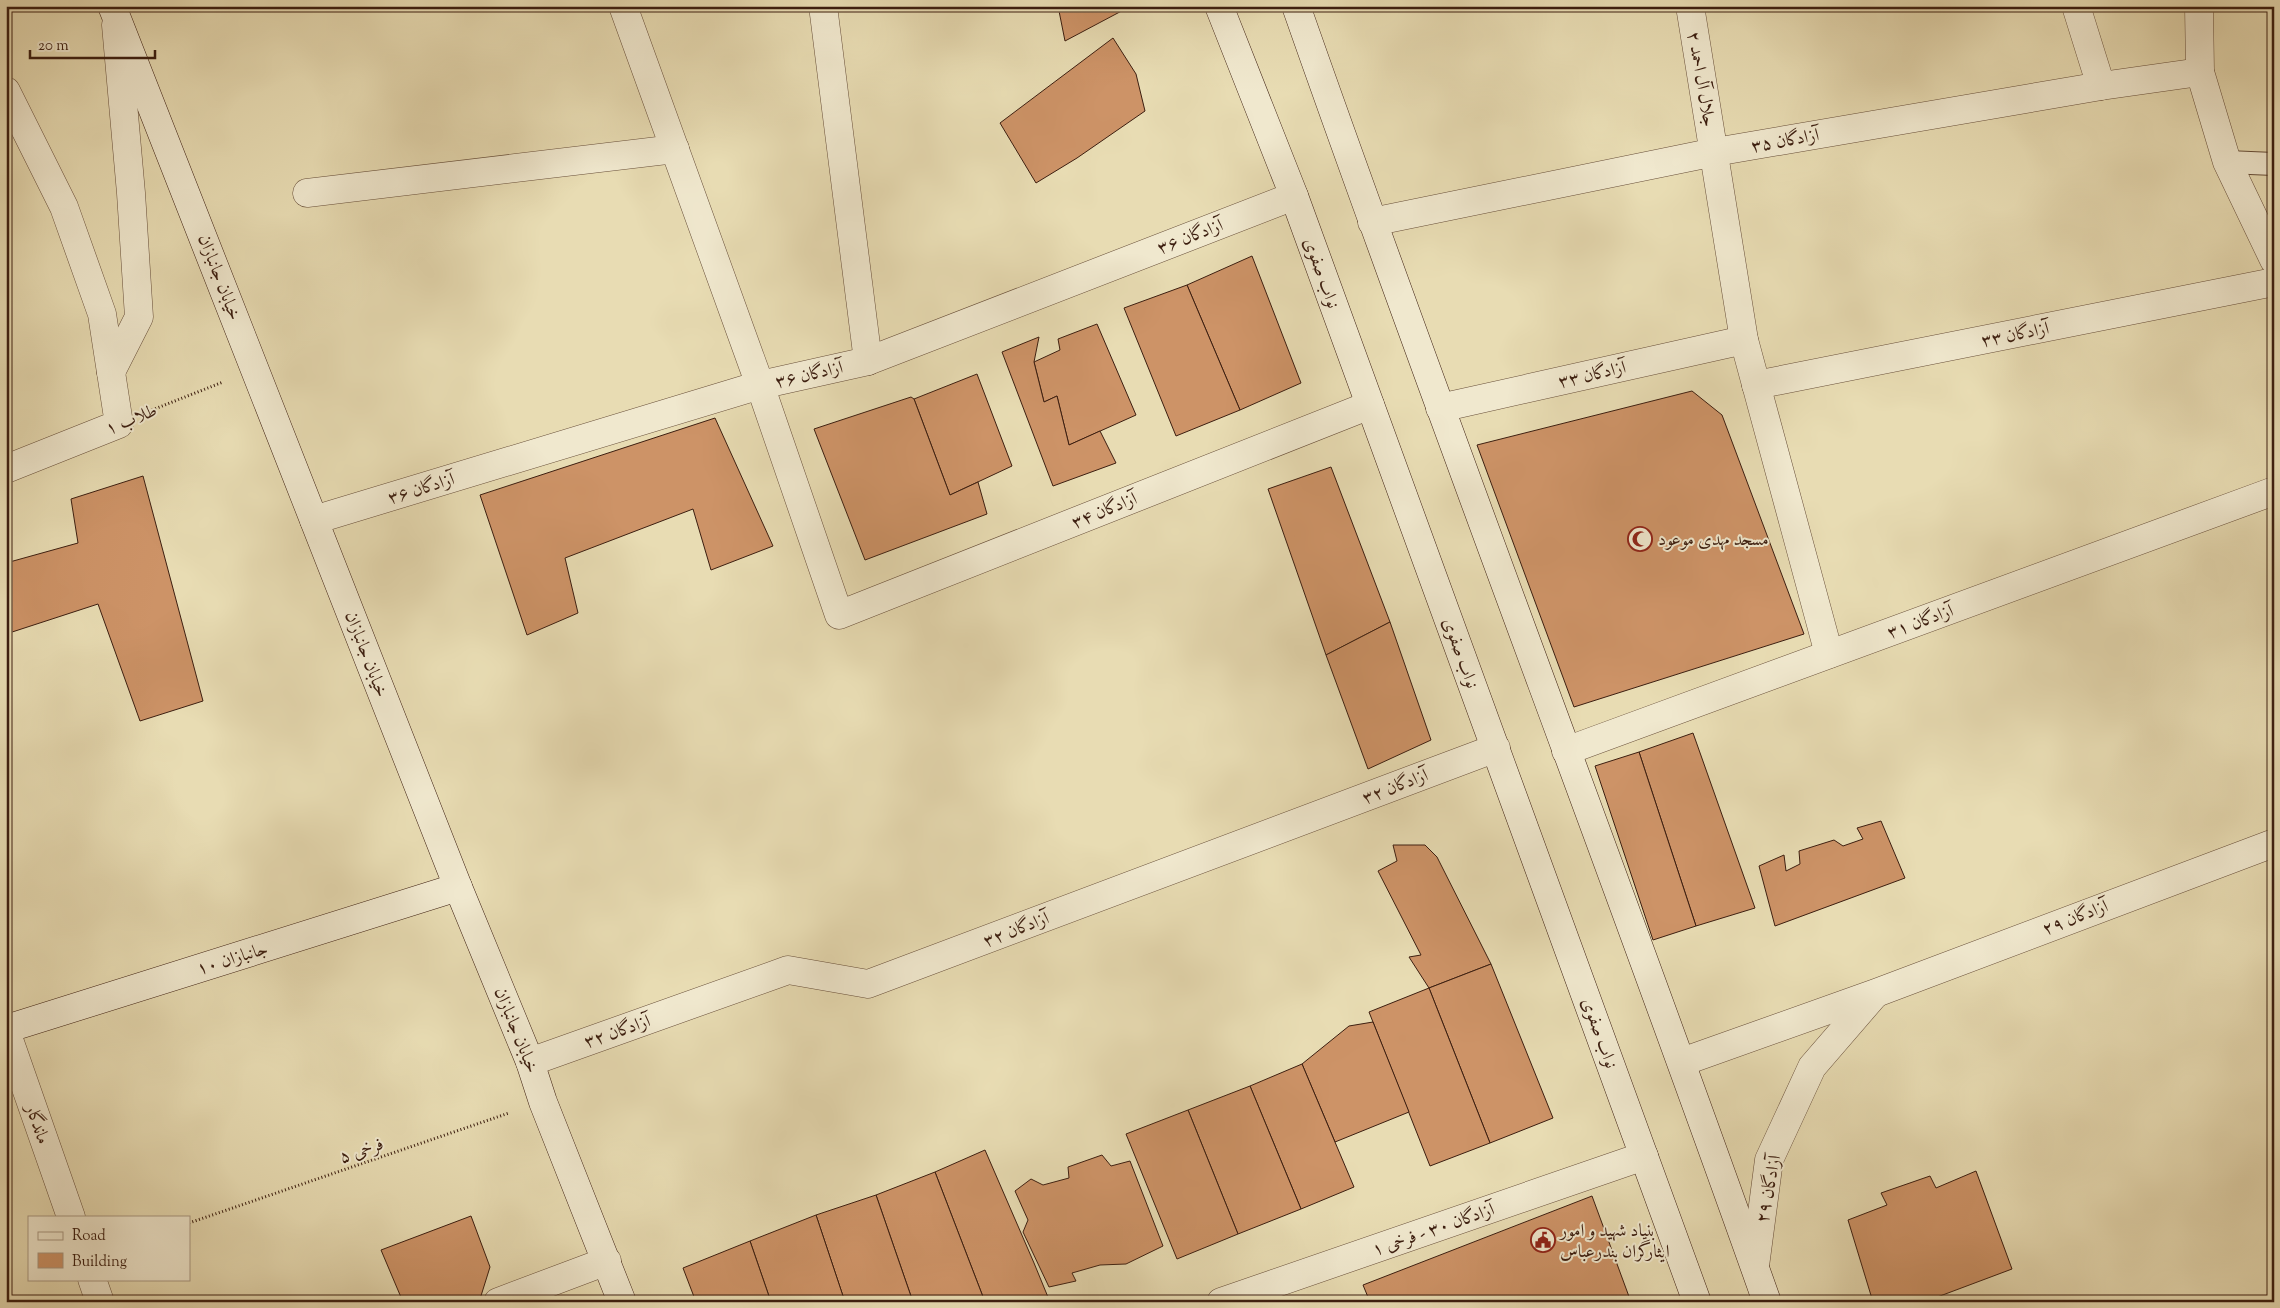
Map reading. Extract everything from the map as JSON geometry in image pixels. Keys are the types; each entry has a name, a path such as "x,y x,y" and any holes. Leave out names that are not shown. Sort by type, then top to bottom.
{"street":[{"path":"623,6 760,385"},
{"path":"823,6 868,361"},
{"name":"نواب صفوی","path":"1219,6 1294,196 1697,1302"},
{"path":"1296,6 1372,222 1682,1062 1768,1302"},
{"name":"جلال آل احمد ۲","path":"1690,6 1744,340 1829,654"},
{"path":"2076,6 2101,86"},
{"path":"2199,6 2200,72 2227,162 2274,260"},
{"path":"111,372 139,317 131,193 114,10"},
{"name":"خیابان جانبازان","path":"114,10 458,887 530,1062 543,1102 622,1302"},
{"name":"آزادگان ۳۵","path":"1372,222 1715,152 2101,86 2200,72"},
{"path":"6,91 17,135 64,206 102,314 119,424"},
{"path":"308,193 675,148"},
{"name":"آزادگان ۳۶","path":"314,520 760,385 868,361 1294,196"},
{"name":"آزادگان ۳۳","path":"1756,385 2274,282"},
{"name":"آزادگان ۳۳","path":"1440,408 1744,340"},
{"name":"آزادگان ۳۴","path":"760,385 839,615 1370,405"},
{"name":"طلاب ۱","path":"6,469 119,424"},
{"name":"آزادگان ۳۱","path":"1566,751 2274,491"},
{"name":"آزادگان ۳۲","path":"530,1062 788,970 868,984 1496,748"},
{"name":"آزادگان ۲۹","path":"1682,1062 1876,993 2274,842"},
{"name":"جانبازان ۱۰","path":"6,1030 458,887"},
{"name":"آزادگان ۲۹","path":"1755,1266 1769,1160 1812,1067 1876,993"},
{"name":"ماندگار","path":"6,1030 70,1216"},
{"name":"آزادگان ۳۰ - فرخی ۱","path":"1221,1302 1644,1156"},
{"path":"498,1302 607,1261"},
{"path":"92,1280 100,1302"}],"lane":[{"path":"2227,162 2274,164"}],"path":[{"name":"طلاب ۱","path":"119,424 256,368"},
{"name":"فرخی ۵","path":"190,1223 543,1102"}],"building":[{"path":"1058,6 1131,6 1065,41"},
{"path":"1113,38 1136,74 1145,111 1077,158 1036,183 1000,123"},
{"path":"1252,256 1301,383 1240,410 1187,285"},
{"path":"1187,285 1240,410 1176,436 1124,308"},
{"path":"1097,324 1136,415 1069,445 1057,396 1044,402 1034,362 1060,350 1058,339"},
{"path":"1039,337 1034,362 1044,402 1057,396 1069,445 1100,431 1116,463 1053,486 1002,352"},
{"path":"977,374 1012,466 950,495 914,399"},
{"name":"مسجد مهدی موعود","path":"1692,391 1722,415 1804,634 1574,707 1477,445"},
{"path":"911,397 914,399 950,495 978,482 987,514 865,560 814,429"},
{"path":"715,418 773,546 711,570 693,509 565,558 578,613 527,635 480,495"},
{"path":"1331,467 1390,622 1326,655 1268,489"},
{"path":"143,476 203,701 140,721 98,604 6,634 6,563 78,543 71,499"},
{"path":"1390,622 1431,740 1368,769 1326,655"},
{"path":"1693,733 1755,908 1696,926 1639,752"},
{"path":"1639,752 1696,926 1653,940 1595,766"},
{"path":"1881,821 1905,878 1775,926 1759,866 1784,855 1786,871 1800,864 1799,851 1834,840 1843,846 1863,839 1857,828"},
{"path":"1393,845 1425,845 1437,857 1491,964 1429,988 1409,957 1421,955 1378,871 1397,861"},
{"path":"1491,964 1553,1118 1490,1143 1429,988"},
{"path":"1429,988 1490,1143 1430,1166 1369,1012"},
{"path":"1373,1022 1409,1112 1335,1142 1302,1064 1349,1026"},
{"path":"1302,1064 1354,1187 1301,1209 1250,1086"},
{"path":"1250,1086 1301,1209 1238,1234 1188,1110"},
{"path":"1188,1110 1238,1234 1177,1259 1126,1134"},
{"path":"985,1150 1050,1302 985,1302 935,1172"},
{"path":"1102,1155 1111,1166 1130,1161 1163,1246 1126,1264 1100,1265 1072,1273 1076,1281 1049,1287 1023,1232 1028,1220 1015,1191 1031,1179 1043,1185 1069,1178 1068,1167"},
{"path":"1976,1171 2012,1269 1924,1302 1873,1302 1848,1220 1887,1205 1881,1193 1930,1176 1936,1188"},
{"path":"935,1172 985,1302 913,1302 876,1195"},
{"path":"876,1195 913,1302 845,1302 816,1215"},
{"name":"بنیاد شهید و امور ایثارگران بندرعباس","path":"1592,1196 1631,1302 1370,1302 1363,1285"},
{"path":"816,1215 845,1302 771,1302 750,1241"},
{"path":"471,1216 490,1267 480,1299 473,1302 403,1302 381,1250"},
{"path":"750,1241 771,1302 696,1302 683,1268"}],"place":[{"name":"مسجد مهدی موعود","path":"1640,539"},
{"name":"بنیاد شهید و امور ایثارگران بندرعباس","path":"1543,1240"}]}
